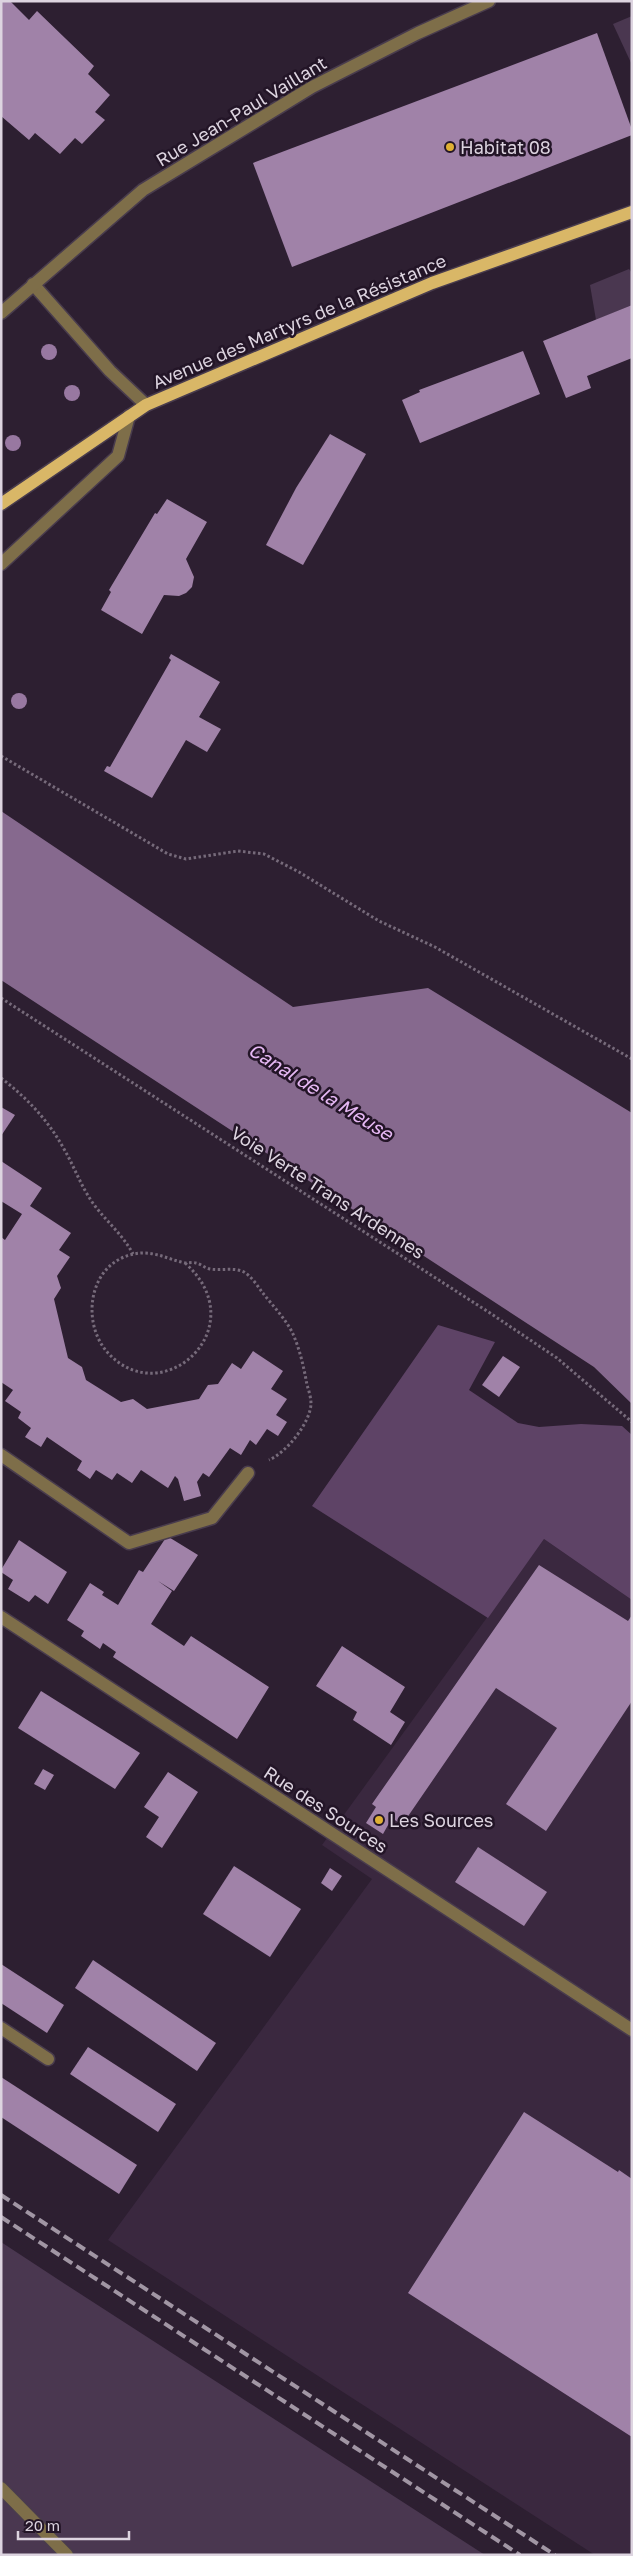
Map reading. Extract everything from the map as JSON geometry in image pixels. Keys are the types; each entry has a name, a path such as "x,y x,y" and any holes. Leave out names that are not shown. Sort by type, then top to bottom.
{"main road":[{"name":"Avenue des Martyrs de la Résistance","path":"1,504 146,404 432,283 632,212"}],"street":[{"name":"Rue Jean-Paul Vaillant","path":"1,313 143,190 312,87 418,33 489,1"},
{"path":"33,284 110,371 146,404"},
{"path":"1,564 118,456 129,416"},
{"path":"1,1455 129,1543 212,1518 248,1473"},
{"name":"Rue des Sources","path":"1,1617 632,2030"},
{"path":"1,2028 48,2059"},
{"path":"1,2488 67,2555"}],"path":[{"path":"1,756 168,854 186,859 238,851 264,854 299,872 379,921 435,947 632,1059"},
{"name":"Voie Verte Trans Ardennes","path":"1,998 557,1358 632,1422"},
{"path":"1,1078 26,1097 43,1117 65,1149 95,1206 119,1232 133,1254"},
{"path":"185,1263 198,1274 208,1293 211,1308 206,1339 188,1360 176,1368 157,1373 138,1371 121,1364 109,1354 100,1341 93,1323 92,1295 98,1281 118,1260 133,1254 152,1253 185,1263 196,1263 208,1269 243,1272 254,1281 293,1333 311,1404 306,1420 286,1447 273,1458 248,1473"}],"shaded area":[{"path":"632,16 632,65 613,24"},
{"path":"629,269 632,273 632,305 596,320 590,285"},
{"path":"438,1325 495,1342 469,1390 518,1423 539,1427 581,1424 622,1426 632,1435 632,1600 544,1539 488,1618 312,1506"},
{"path":"544,1539 632,1600 632,2555 595,2555 108,2240 372,1879 322,1845"},
{"path":"1,2242 65,2284 485,2555 1,2555"}],"water":[{"name":"Canal de la Meuse","path":"1,811 293,1007 428,988 632,1113 632,1404 594,1367 1,980"}],"building":[{"path":"2,1 10,1 29,20 37,11 94,66 88,74 110,95 95,112 105,120 82,144 75,138 60,154 35,133 29,140 1,116"},
{"name":"Habitat 08","path":"597,33 631,127 632,135 292,267 253,163"},
{"path":"632,305 632,358 587,376 591,388 566,398 543,341"},
{"path":"523,351 540,394 420,443 402,400 420,392 419,390"},
{"path":"330,434 366,454 303,565 266,545 296,488"},
{"path":"167,499 207,522 186,559 194,577 192,587 186,593 179,596 164,595 142,634 101,610 111,592 109,590 155,513 157,514"},
{"path":"171,654 220,682 199,717 221,729 207,752 186,740 152,798 104,771 107,766 110,767 171,660 169,658"},
{"path":"1,1107 15,1115 1,1136"},
{"path":"1,1161 42,1188 30,1206 71,1233 59,1250 70,1257 57,1276 61,1288 54,1299 68,1358 82,1367 86,1380 121,1402 133,1399 147,1409 199,1399 208,1385 218,1384 232,1363 241,1369 253,1351 283,1371 271,1389 287,1399 276,1415 287,1422 278,1436 267,1429 256,1445 250,1440 241,1455 230,1448 209,1477 203,1473 197,1482 201,1496 184,1501 178,1479 175,1476 168,1488 141,1470 132,1483 117,1473 112,1480 96,1470 90,1479 77,1470 82,1461 47,1437 41,1447 25,1437 31,1428 18,1418 21,1412 5,1401 13,1390 1,1382 1,1237 5,1240 22,1214 1,1201"},
{"path":"503,1356 520,1367 499,1397 482,1385"},
{"path":"167,1536 198,1555 174,1591 158,1581 172,1591 151,1624 184,1646 191,1636 269,1687 237,1739 113,1657 116,1652 103,1643 100,1649 81,1636 84,1631 67,1620 90,1583 104,1592 102,1595 118,1605 139,1570 143,1572"},
{"path":"19,1540 67,1572 48,1604 35,1595 29,1602 8,1589 13,1580 1,1572 1,1570"},
{"path":"539,1565 628,1621 632,1615 632,1701 546,1831 506,1804 557,1728 496,1688 402,1825 392,1818 383,1834 366,1823 376,1807 372,1804"},
{"path":"342,1646 405,1687 390,1712 405,1722 391,1745 353,1720 357,1712 316,1686"},
{"path":"41,1691 140,1753 115,1789 18,1728"},
{"path":"43,1769 54,1775 45,1790 34,1784"},
{"path":"168,1772 198,1792 162,1848 146,1837 159,1817 144,1807"},
{"path":"478,1847 547,1892 524,1926 455,1882"},
{"path":"234,1866 301,1909 270,1957 203,1914"},
{"path":"330,1868 342,1876 332,1891 321,1883"},
{"path":"93,1960 216,2043 197,2071 75,1988"},
{"path":"1,1964 64,2005 47,2033 1,2003"},
{"path":"88,2047 176,2104 158,2132 70,2074"},
{"path":"1,2077 137,2165 119,2194 1,2117"},
{"path":"524,2112 632,2179 632,2437 408,2293"}],"railway":[{"path":"1,2195 555,2555"},
{"path":"1,2217 520,2555"}],"place":[{"name":"Habitat 08","path":"450,147"},
{"name":"Les Sources","path":"379,1820"}]}
